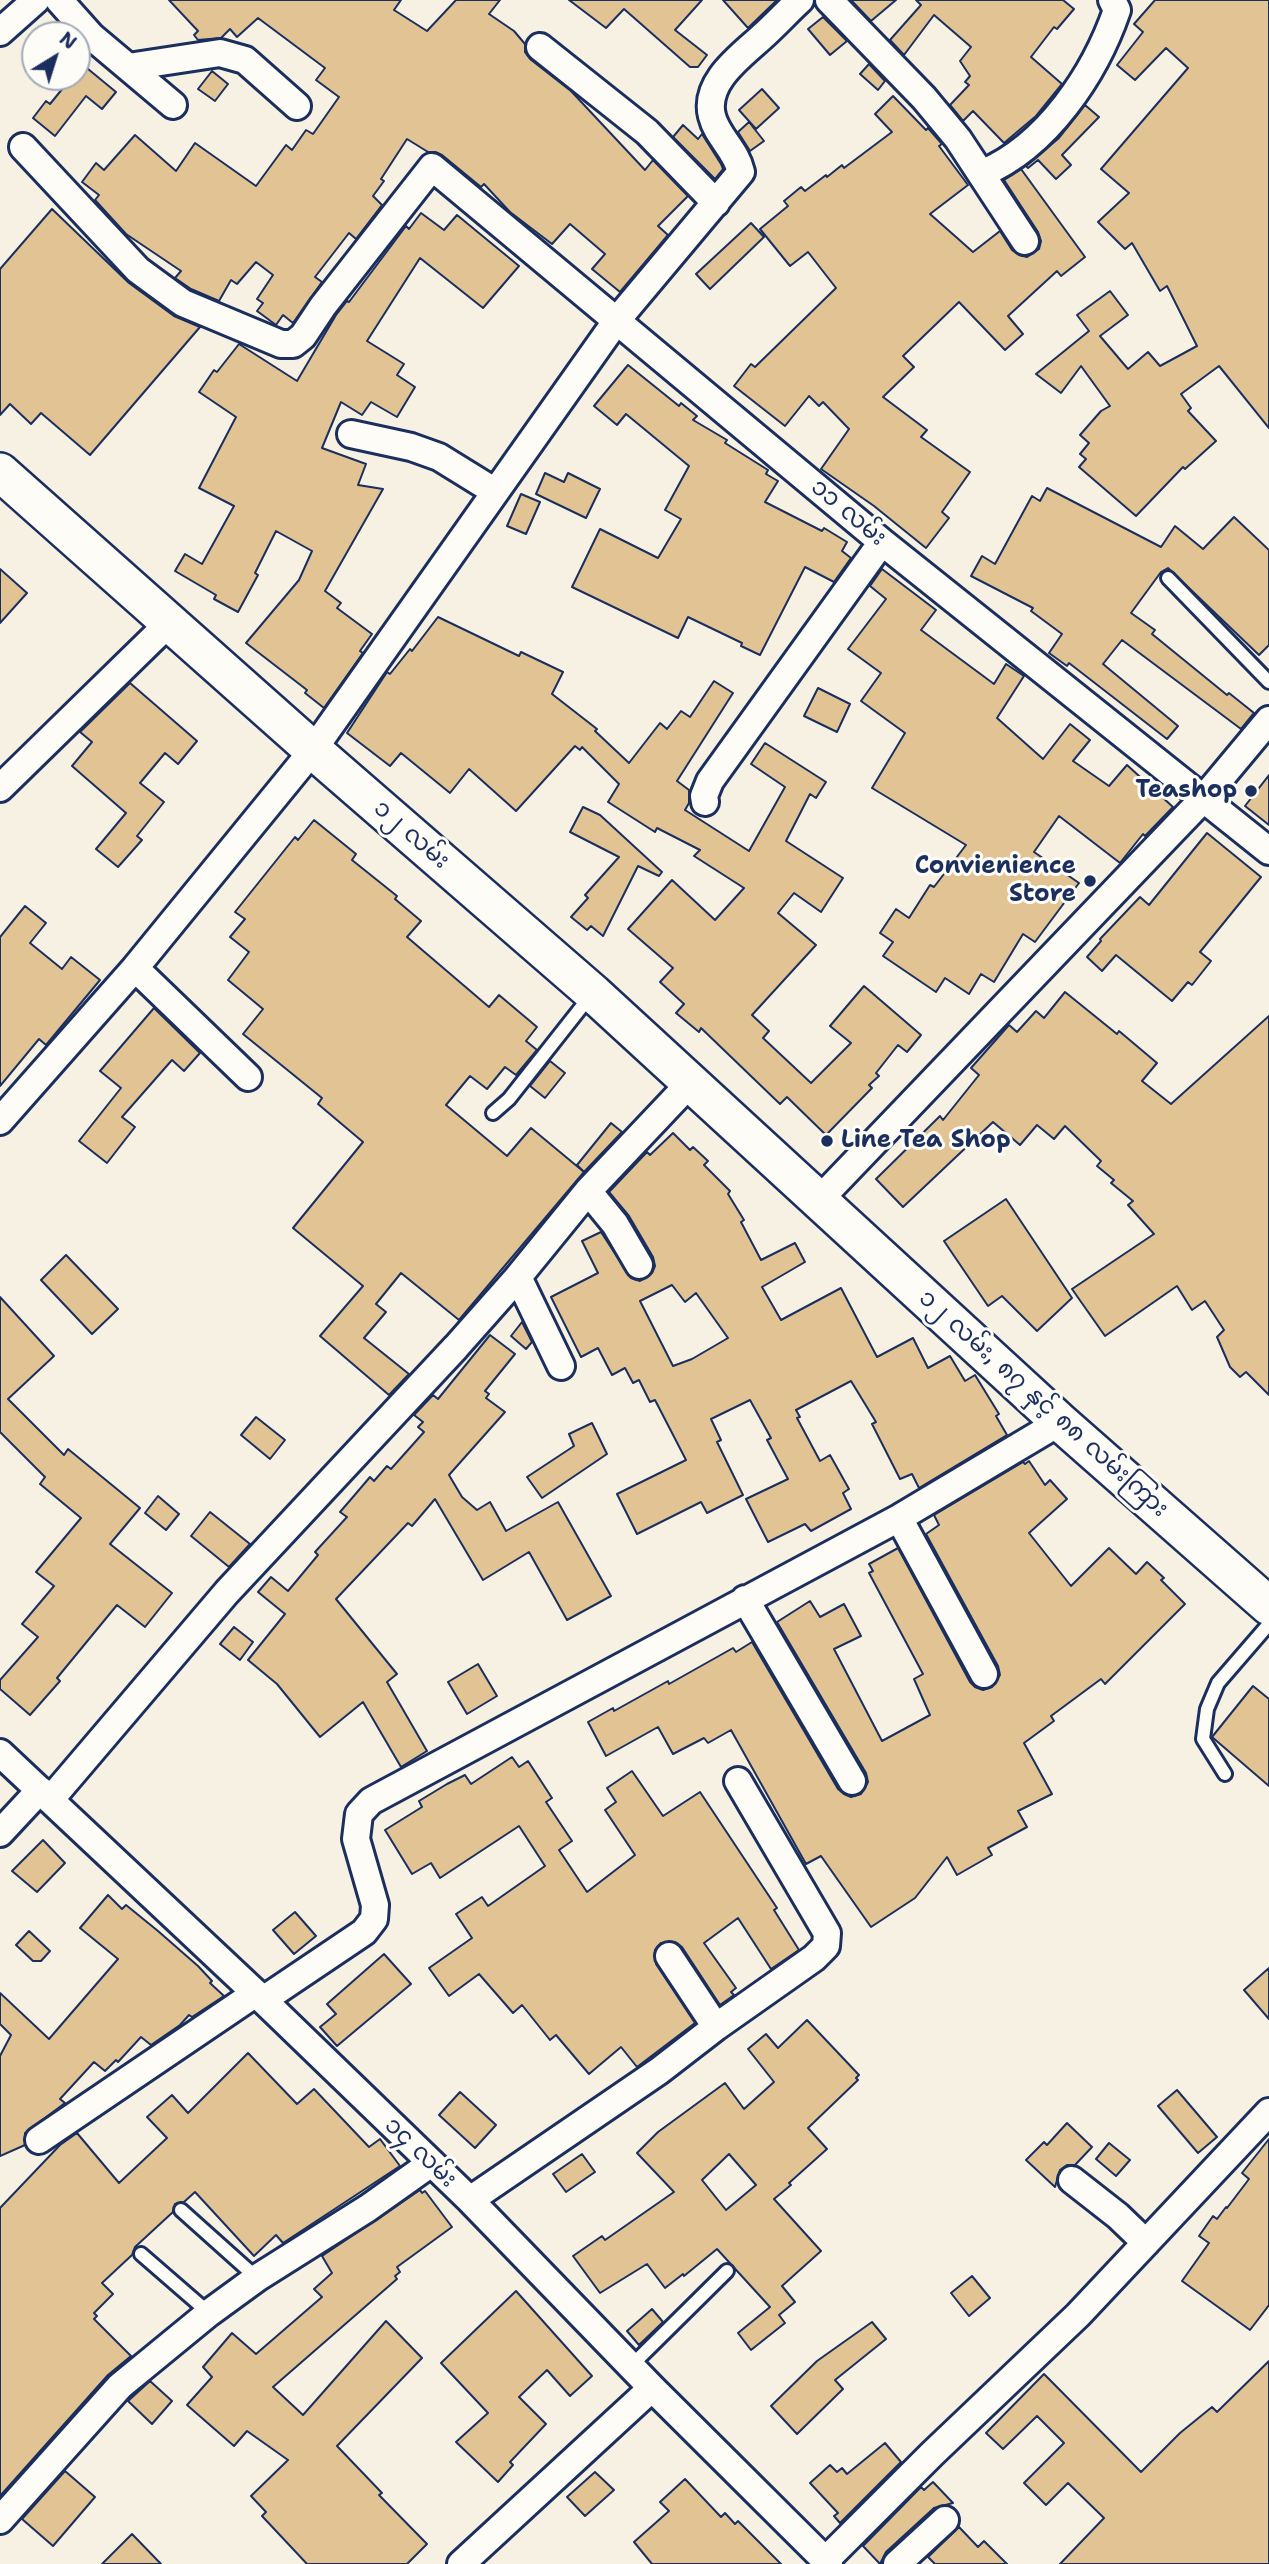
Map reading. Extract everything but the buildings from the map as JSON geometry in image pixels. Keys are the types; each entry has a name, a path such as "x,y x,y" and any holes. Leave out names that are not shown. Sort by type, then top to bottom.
{"main road":[{"name":"၁၂ လမ်း","path":"0,472 313,750 593,993 819,1200"},
{"name":"၁၂ လမ်း, ၈၇ နှင့် ၈၈ လမ်းကြား","path":"819,1200 1060,1422 1269,1606"}],"street":[{"path":"0,32 36,0"},
{"path":"59,0 91,36 173,105"},
{"path":"0,1122 135,968 313,750 617,320 741,172 737,157 719,132 711,114 712,94 720,78 800,0"},
{"path":"829,0 925,98 983,173 1026,241"},
{"path":"983,173 1003,165 1062,112 1103,46 1119,3"},
{"path":"540,47 647,132 716,204"},
{"path":"128,67 220,53 245,60 297,106"},
{"name":"၁၁ လမ်း","path":"23,147 138,270 183,303 281,344 293,344 303,336 323,306 432,167 882,541 1269,851"},
{"path":"351,434 411,447 439,457 494,491"},
{"path":"705,802 704,796 710,781 882,541"},
{"path":"0,788 170,622"},
{"path":"819,1200 1204,798 1269,720"},
{"path":"135,968 248,1077"},
{"path":"0,1833 45,1795 227,1592 456,1347 518,1277 588,1191 692,1081"},
{"path":"588,1191 615,1224 639,1265"},
{"path":"518,1277 561,1366"},
{"path":"39,2140 259,1996 364,1931 374,1919 375,1905 356,1839 359,1814 371,1801 899,1518 1060,1422"},
{"path":"899,1518 984,1674"},
{"path":"745,1599 852,1780"},
{"name":"၁၄ လမ်း","path":"0,1753 259,1996 470,2200 652,2388 827,2562"},
{"path":"470,2200 659,2071 716,2026 814,1958 826,1946 827,1933 738,1781"},
{"path":"670,1956 716,2026"},
{"path":"827,2562 1078,2315 1269,2112"},
{"path":"0,2519 120,2386 209,2313 257,2278 368,2208 430,2164"},
{"path":"1072,2180 1118,2216 1146,2243"},
{"path":"461,2564 652,2388"},
{"path":"897,2564 944,2520"}],"lane":[{"path":"1168,578 1269,682"},
{"path":"494,1113 509,1099 593,993"},
{"path":"1225,1774 1203,1739 1207,1709 1218,1683 1269,1624"},
{"path":"181,2210 257,2278"},
{"path":"141,2254 209,2313"},
{"path":"631,2366 727,2272"}],"place":[{"name":"Teashop","path":"1251,791"},
{"name":"Convienience Store","path":"1090,881"},
{"name":"Line Tea Shop","path":"827,1141"}]}
